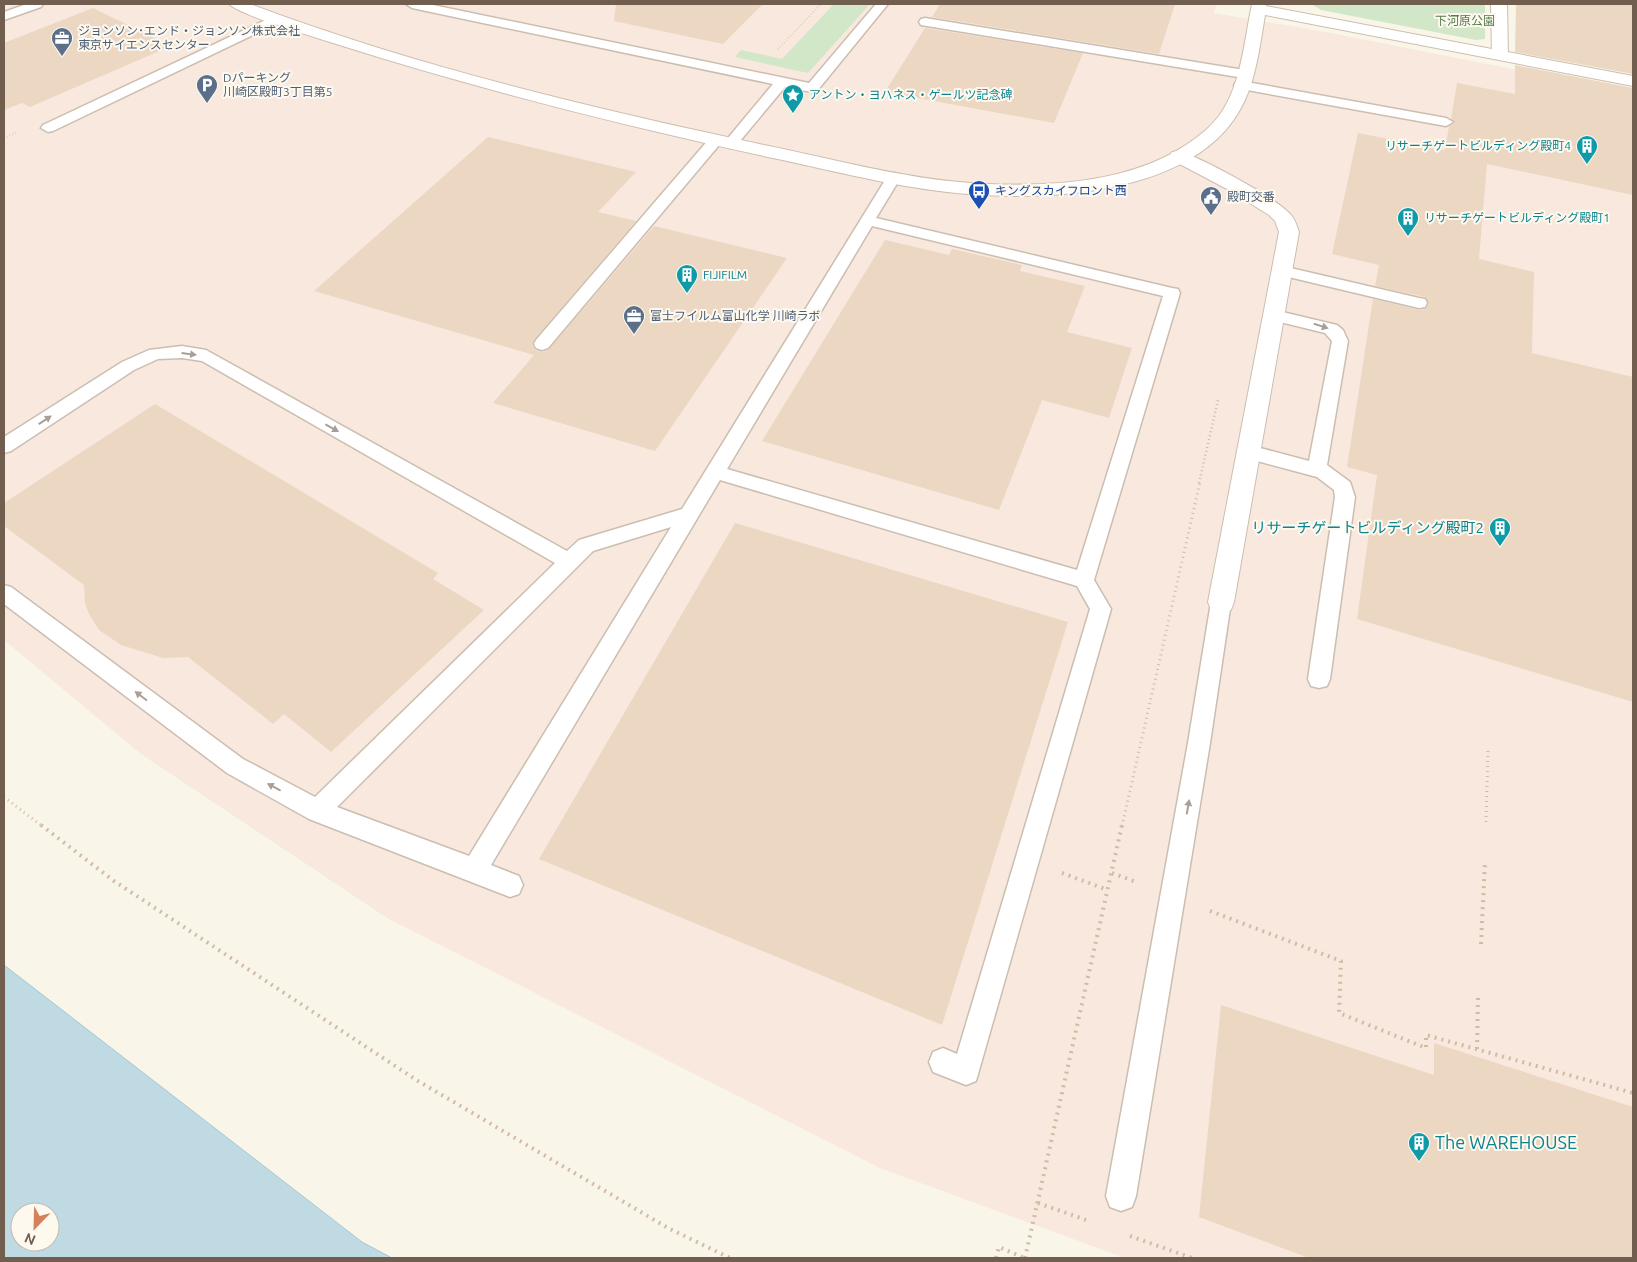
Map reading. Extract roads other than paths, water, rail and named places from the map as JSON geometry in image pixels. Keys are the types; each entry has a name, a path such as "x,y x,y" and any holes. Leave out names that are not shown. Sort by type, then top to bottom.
{"street":[{"path":"237,4 276,19 482,84 723,142 936,185 987,190 1055,189 1111,180 1158,166 1203,142 1224,122 1234,107 1259,6 1633,82"},
{"path":"1499,4 1500,56"},
{"path":"1178,156 1234,185 1276,211 1284,219 1289,232 1222,602"}],"lane":[{"path":"4,16 37,4"},
{"path":"412,4 812,88 882,4"},
{"path":"48,128 276,19"},
{"path":"925,22 1242,80 1446,122"},
{"path":"542,344 723,142 782,82"},
{"path":"474,870 894,177"},
{"path":"868,221 1172,293 1084,580"},
{"path":"1282,271 1419,303"},
{"path":"1274,315 1331,329 1337,334 1340,342 1317,470"},
{"path":"4,446 128,366 155,354 182,352 206,356 570,562"},
{"path":"1249,452 1323,471 1335,478 1343,487 1345,497 1319,678"},
{"path":"715,472 1084,580 1101,609 966,1071 943,1062"},
{"path":"317,811 586,545 690,514"},
{"path":"4,593 234,766 317,811 510,885"},
{"path":"1121,1196 1222,602"}],"water":[{"path":"4,965 362,1242 392,1258 4,1258"}],"place":[{"name":"ジョンソン･エンド・ジョンソン株式会社 東京サイエンスセンター","path":"62,57"},
{"name":"Dパーキング 川崎区殿町3丁目第5","path":"207,104"},
{"name":"アントン・ヨハネス・ゲールツ記念碑","path":"793,114"},
{"name":"リサーチゲートビルディング殿町4","path":"1587,165"},
{"name":"キングスカイフロント西","path":"979,210"},
{"name":"殿町交番","path":"1211,216"},
{"name":"リサーチゲートビルディング殿町1","path":"1408,237"},
{"name":"FIJIFILM","path":"687,294"},
{"name":"富士フイルム富山化学 川崎ラボ","path":"634,335"},
{"name":"リサーチゲートビルディング殿町2","path":"1500,547"},
{"name":"The WAREHOUSE","path":"1419,1162"}],"park label":[{"name":"下河原公園","path":"1465,21"}]}
